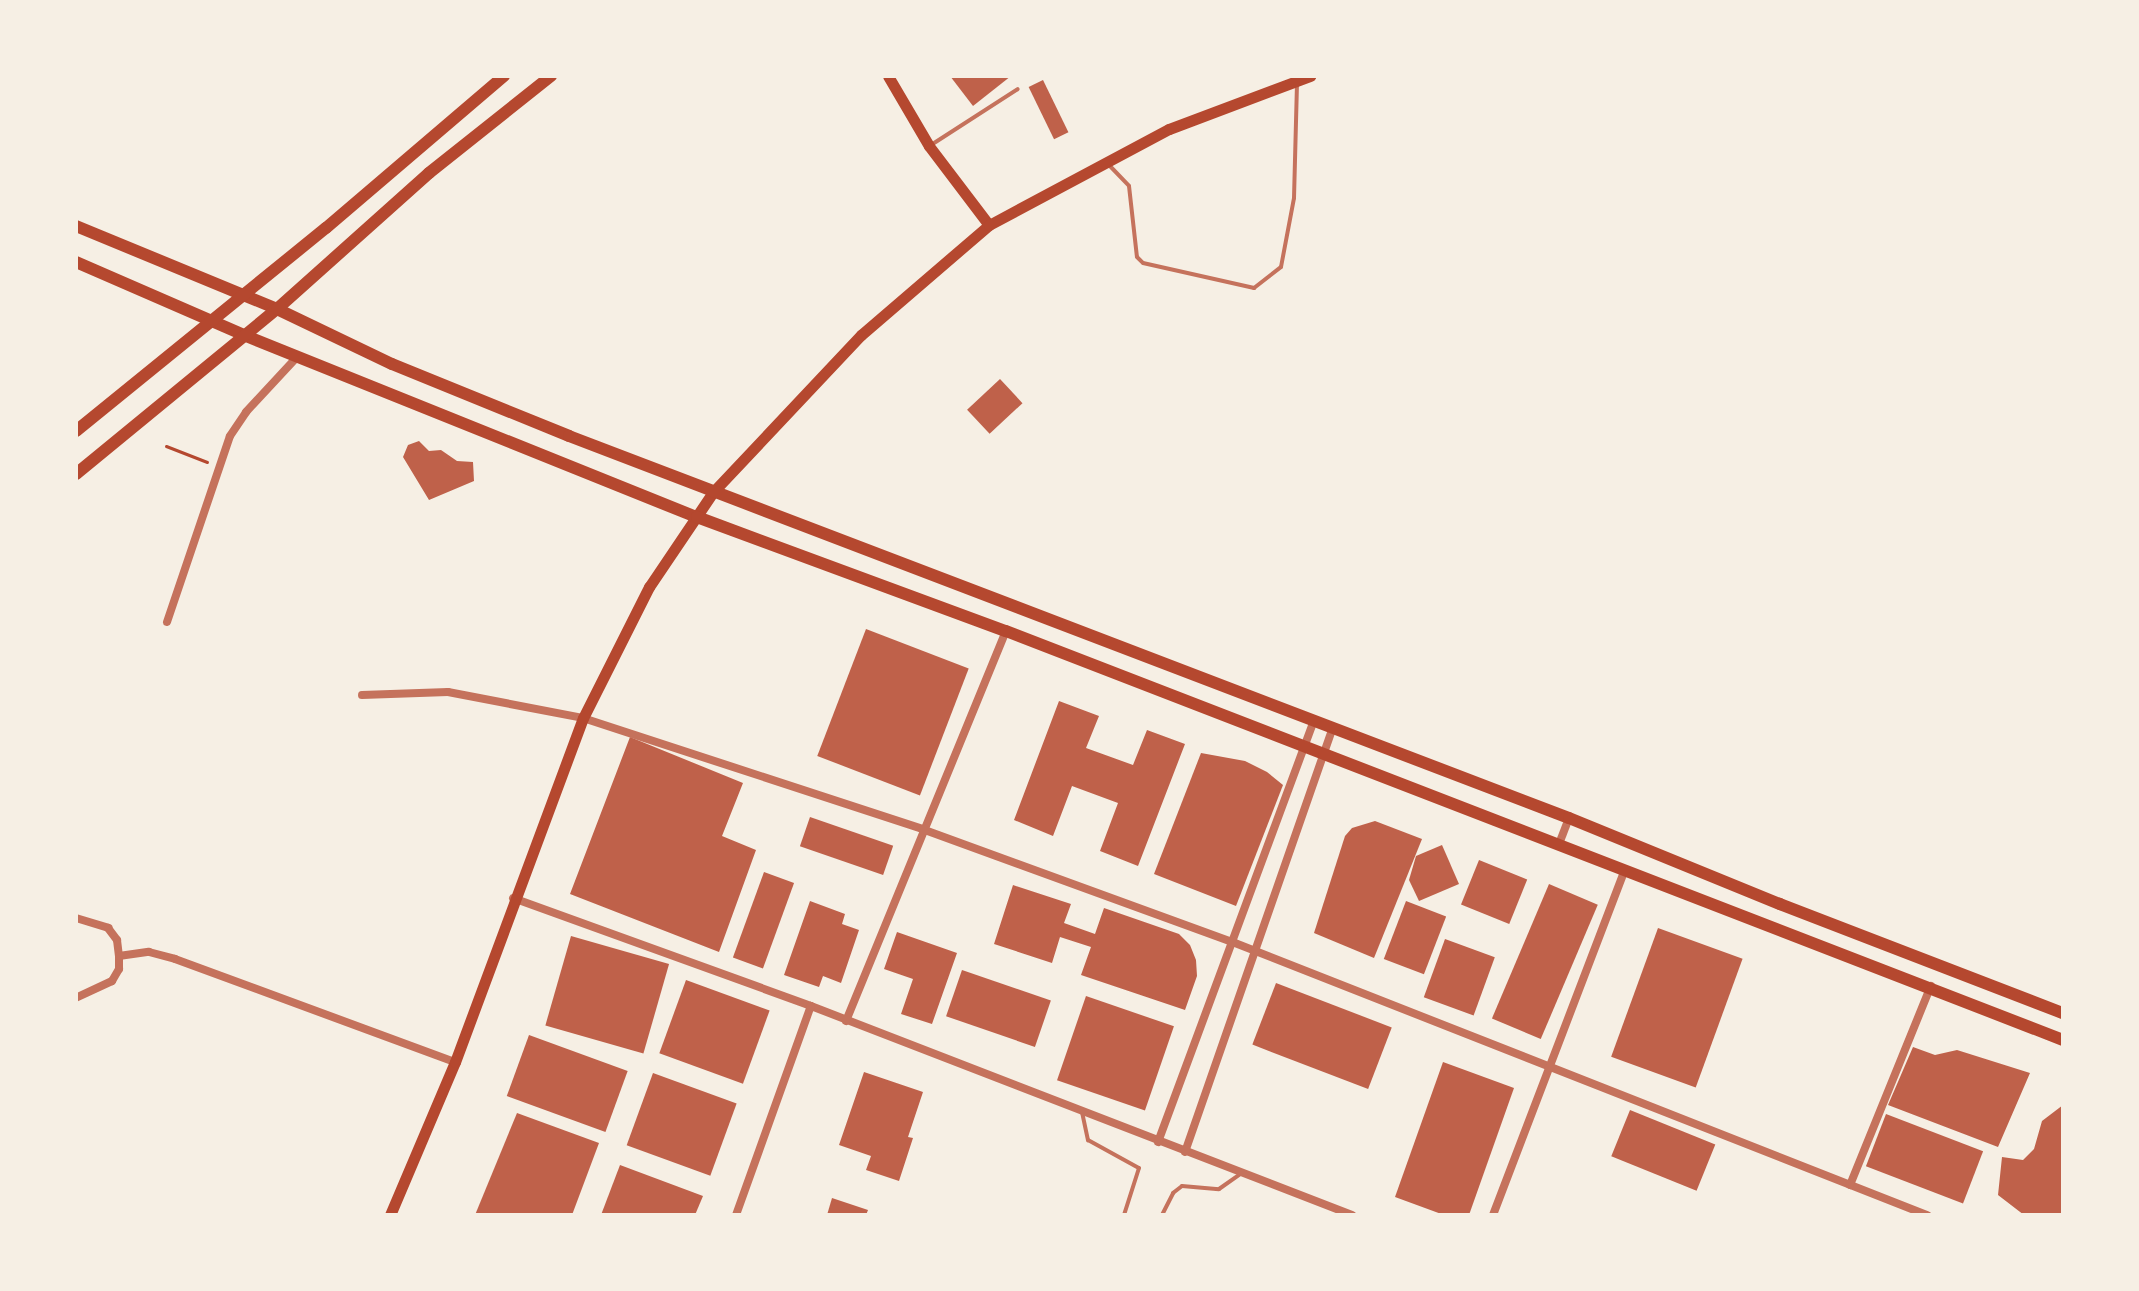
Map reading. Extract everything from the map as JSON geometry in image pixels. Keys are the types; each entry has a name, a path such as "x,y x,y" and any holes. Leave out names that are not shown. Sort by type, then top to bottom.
{"main road":[{"path":"76,431 244,295 504,76"},
{"path":"76,474 246,336 429,173 551,76"},
{"path":"888,76 929,146 989,225"},
{"path":"390,1215 455,1062 513,898 583,718 649,587 713,492 861,335 989,225 1169,129 1310,76"},
{"path":"76,226 277,309 392,364 713,492 1569,818 2063,1013"},
{"path":"76,262 246,336 697,517 1006,631 1322,756 1931,986 2063,1040"},
{"path":"1100,667 1109,641"}],"street":[{"path":"167,622 230,436 246,412 298,356"},
{"path":"846,1021 922,829 1006,631"},
{"path":"362,695 463,693 583,718 922,829 1235,943 1927,1215"},
{"path":"1158,1142 1235,943 1314,721"},
{"path":"1185,1152 1333,728"},
{"path":"1559,844 1569,818"},
{"path":"1493,1215 1625,870"},
{"path":"513,898 811,1006 1352,1215"},
{"path":"76,918 108,928 117,940 119,956 119,969 112,981 76,998"},
{"path":"119,956 149,952 175,959 455,1062"},
{"path":"1850,1185 1931,986"},
{"path":"736,1215 811,1006"}],"lane":[{"path":"1106,163 1129,186 1137,257 1143,263 1254,288 1281,267 1294,198 1297,81"},
{"path":"929,146 1018,89"},
{"path":"1082,1112 1088,1140 1139,1168 1124,1215"},
{"path":"1162,1215 1173,1193 1182,1186 1219,1189 1242,1173"}],"path":[{"path":"166,446 218,467"}],"building":[{"path":"950,76 1011,76 973,106"},
{"path":"1043,80 1068,132 1054,139 1029,87"},
{"path":"1000,379 1023,403 990,434 967,410"},
{"path":"419,441 429,451 441,450 457,461 473,462 474,481 429,500 403,457 408,445"},
{"path":"866,629 969,668 920,795 817,756"},
{"path":"1059,701 1099,716 1086,748 1133,765 1147,730 1185,744 1138,866 1100,851 1118,803 1072,786 1053,836 1014,820"},
{"path":"630,737 743,783 722,836 756,850 719,952 570,894"},
{"path":"1201,753 1245,761 1267,772 1283,785 1236,906 1154,874"},
{"path":"810,817 893,846 883,875 800,846"},
{"path":"1375,821 1422,839 1374,958 1314,933 1345,836 1352,828"},
{"path":"1442,845 1459,884 1419,901 1409,880 1416,856"},
{"path":"1479,860 1527,879 1509,924 1461,905"},
{"path":"764,872 794,883 763,968 733,958"},
{"path":"1549,884 1598,905 1541,1039 1492,1018"},
{"path":"1013,885 1071,904 1064,923 1095,934 1104,908 1179,934 1190,945 1196,960 1197,976 1185,1010 1081,975 1091,947 1060,937 1052,963 994,944"},
{"path":"810,901 845,914 842,924 859,930 841,983 823,976 819,987 784,975"},
{"path":"1406,901 1446,916 1424,974 1384,959"},
{"path":"1658,928 1743,959 1696,1088 1611,1057"},
{"path":"897,932 957,953 932,1024 901,1014 913,979 884,969"},
{"path":"571,936 669,964 643,1054 545,1025"},
{"path":"1445,939 1495,957 1474,1015 1424,997"},
{"path":"962,970 1051,1001 1035,1047 946,1016"},
{"path":"686,980 770,1010 743,1084 659,1053"},
{"path":"1276,983 1392,1027 1368,1089 1252,1045"},
{"path":"1086,996 1174,1026 1145,1110 1057,1080"},
{"path":"529,1035 628,1071 605,1132 507,1096"},
{"path":"1913,1047 1935,1055 1957,1050 2030,1073 1998,1147 1888,1105"},
{"path":"1443,1062 1514,1088 1469,1215 1444,1215 1395,1197"},
{"path":"864,1072 923,1092 908,1137 913,1138 899,1181 866,1170 871,1156 839,1145"},
{"path":"653,1073 737,1103 710,1176 627,1145"},
{"path":"2063,1105 2063,1214 2024,1215 1998,1195 2002,1157 2023,1160 2034,1149 2042,1121"},
{"path":"1630,1110 1715,1144 1697,1191 1611,1156"},
{"path":"517,1113 599,1143 572,1215 475,1215"},
{"path":"1886,1114 1983,1151 1963,1204 1866,1166"},
{"path":"620,1165 703,1196 695,1215 601,1215"},
{"path":"832,1198 868,1210 866,1215 827,1215"}]}
